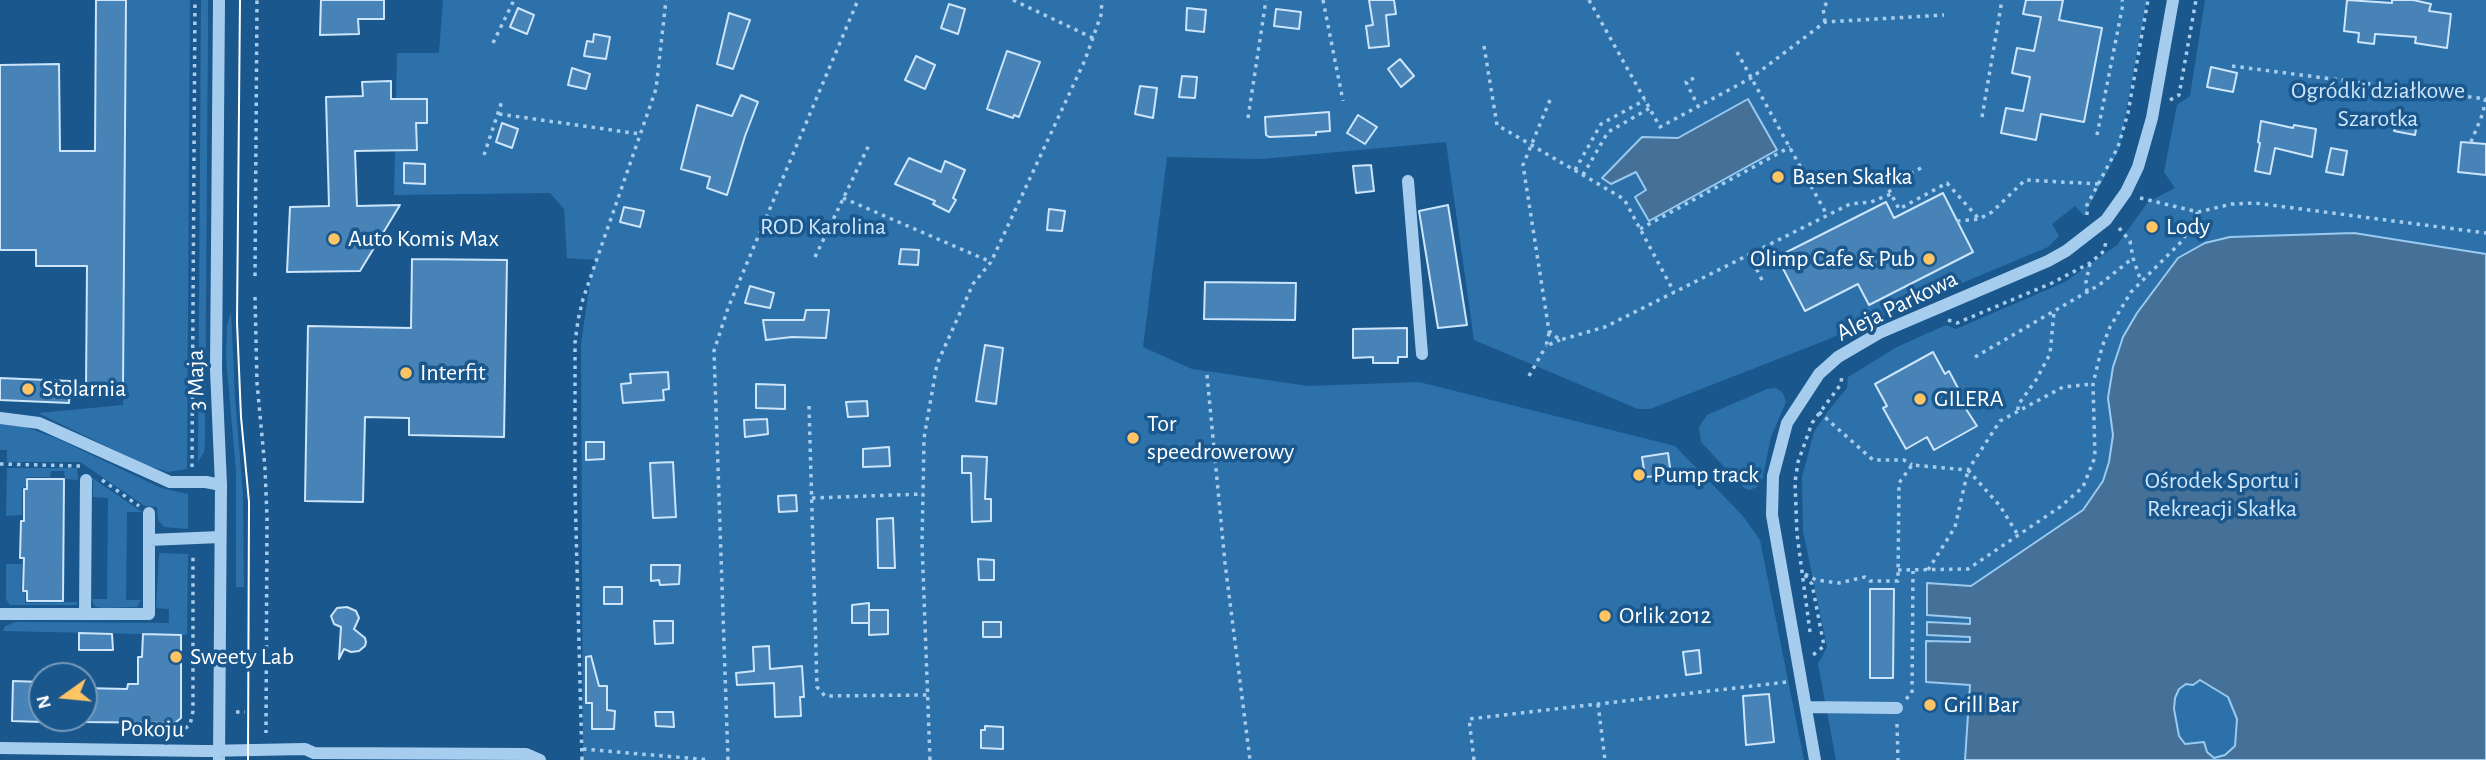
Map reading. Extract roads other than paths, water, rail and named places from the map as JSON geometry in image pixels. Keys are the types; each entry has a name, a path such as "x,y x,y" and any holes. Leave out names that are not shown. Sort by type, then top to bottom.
{"street":[{"name":"3 Maja","path":"219,0 216,370 221,485 219,755"},
{"name":"Aleja Parkowa","path":"1815,760 1772,515 1773,476 1787,423 1819,374 1838,356 1879,333 2048,261 2066,251 2106,219 2126,192 2142,154 2152,118 2173,0"},
{"path":"1408,181 1422,354"},
{"path":"0,418 39,423 170,482 206,482 221,485"},
{"path":"85,614 88,474"},
{"path":"0,614 149,614 149,540 146,511"},
{"path":"149,540 220,537"},
{"path":"1806,707 1897,708"},
{"name":"Pokoju","path":"0,748 219,755 305,749 313,753 526,754 540,760"}],"tram line":[{"path":"240,0 237,322 241,417 249,502 248,760"}],"place":[{"name":"Basen Skałka","path":"1778,177"},
{"name":"Lody","path":"2152,227"},
{"name":"Auto Komis Max","path":"334,239"},
{"name":"Olimp Cafe & Pub","path":"1929,259"},
{"name":"Interfit","path":"406,373"},
{"name":"Stolarnia","path":"28,389"},
{"name":"GILERA","path":"1920,399"},
{"name":"Tor speedrowerowy","path":"1133,438"},
{"name":"Pump track","path":"1639,475"},
{"name":"Orlik 2012","path":"1605,616"},
{"name":"Sweety Lab","path":"176,657"},
{"name":"Grill Bar","path":"1930,705"}],"park label":[{"name":"Ogródki działkowe Szarotka","path":"2378,105"},
{"name":"ROD Karolina","path":"823,227"},
{"name":"Ośrodek Sportu i Rekreacji Skałka","path":"2222,495"}]}
